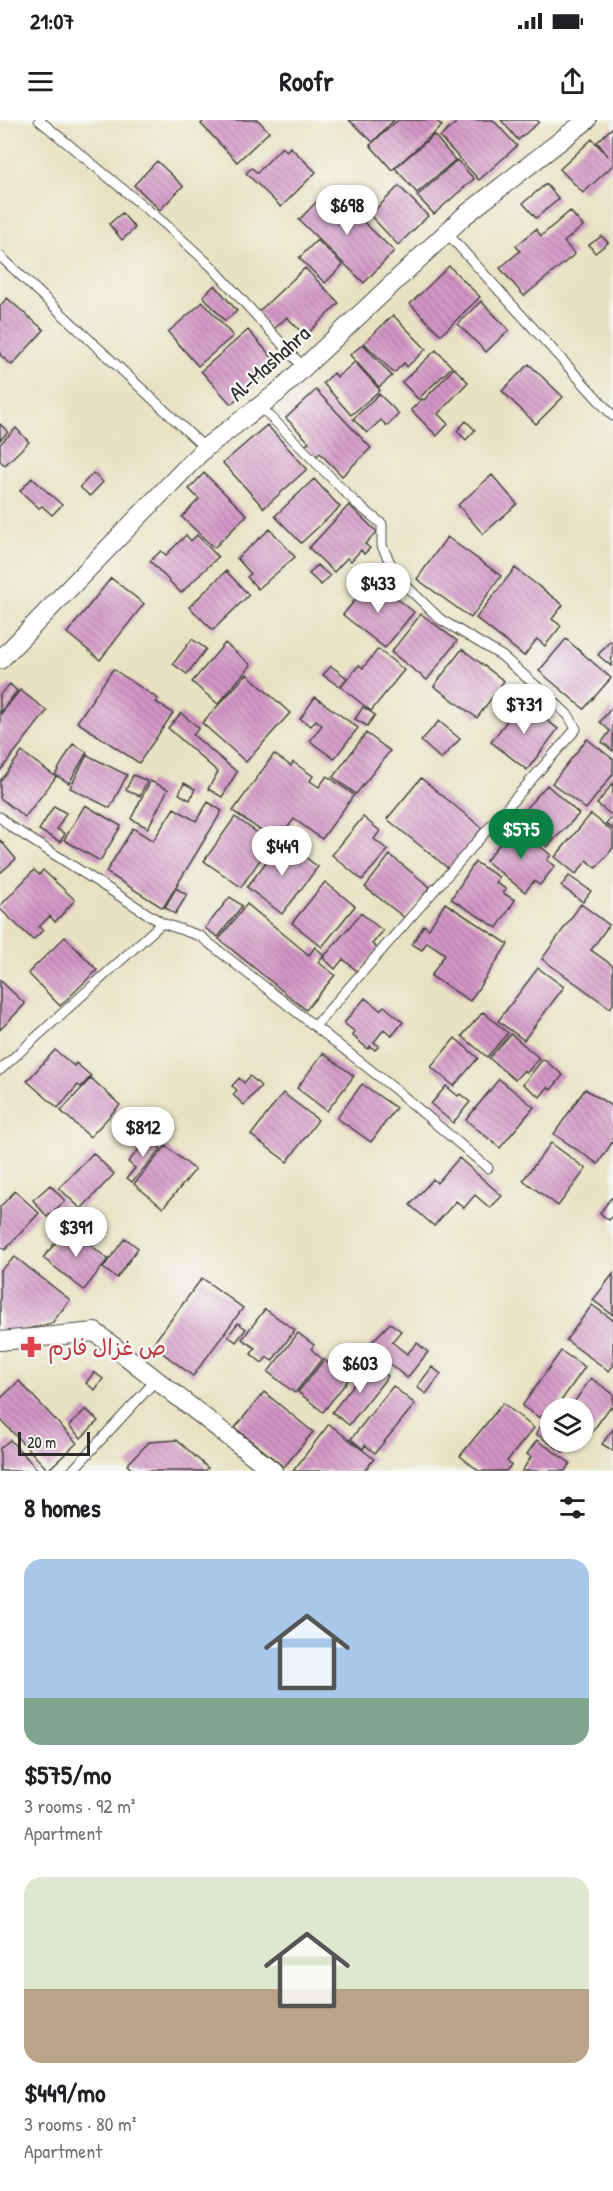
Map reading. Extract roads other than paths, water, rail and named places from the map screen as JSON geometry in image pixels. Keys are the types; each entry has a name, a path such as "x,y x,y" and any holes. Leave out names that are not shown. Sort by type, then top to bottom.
{"street":[{"name":"Al-Mashahra","path":"0,660 205,448 278,392 464,216 586,120"},
{"path":"0,1341 95,1332 273,1471"}],"lane":[{"path":"39,120 212,267 303,367"},
{"path":"446,232 613,416"},
{"path":"0,256 205,448"},
{"path":"260,406 356,503 382,524 382,546 397,577 440,619 502,656 569,716 576,729 316,1025"},
{"path":"0,817 10,826 162,923 200,936 316,1025 488,1168"},
{"path":"0,1070 162,923"},
{"path":"72,1471 157,1380"}],"place":[{"name":"ص غزال فارم","path":"31,1347"}]}
